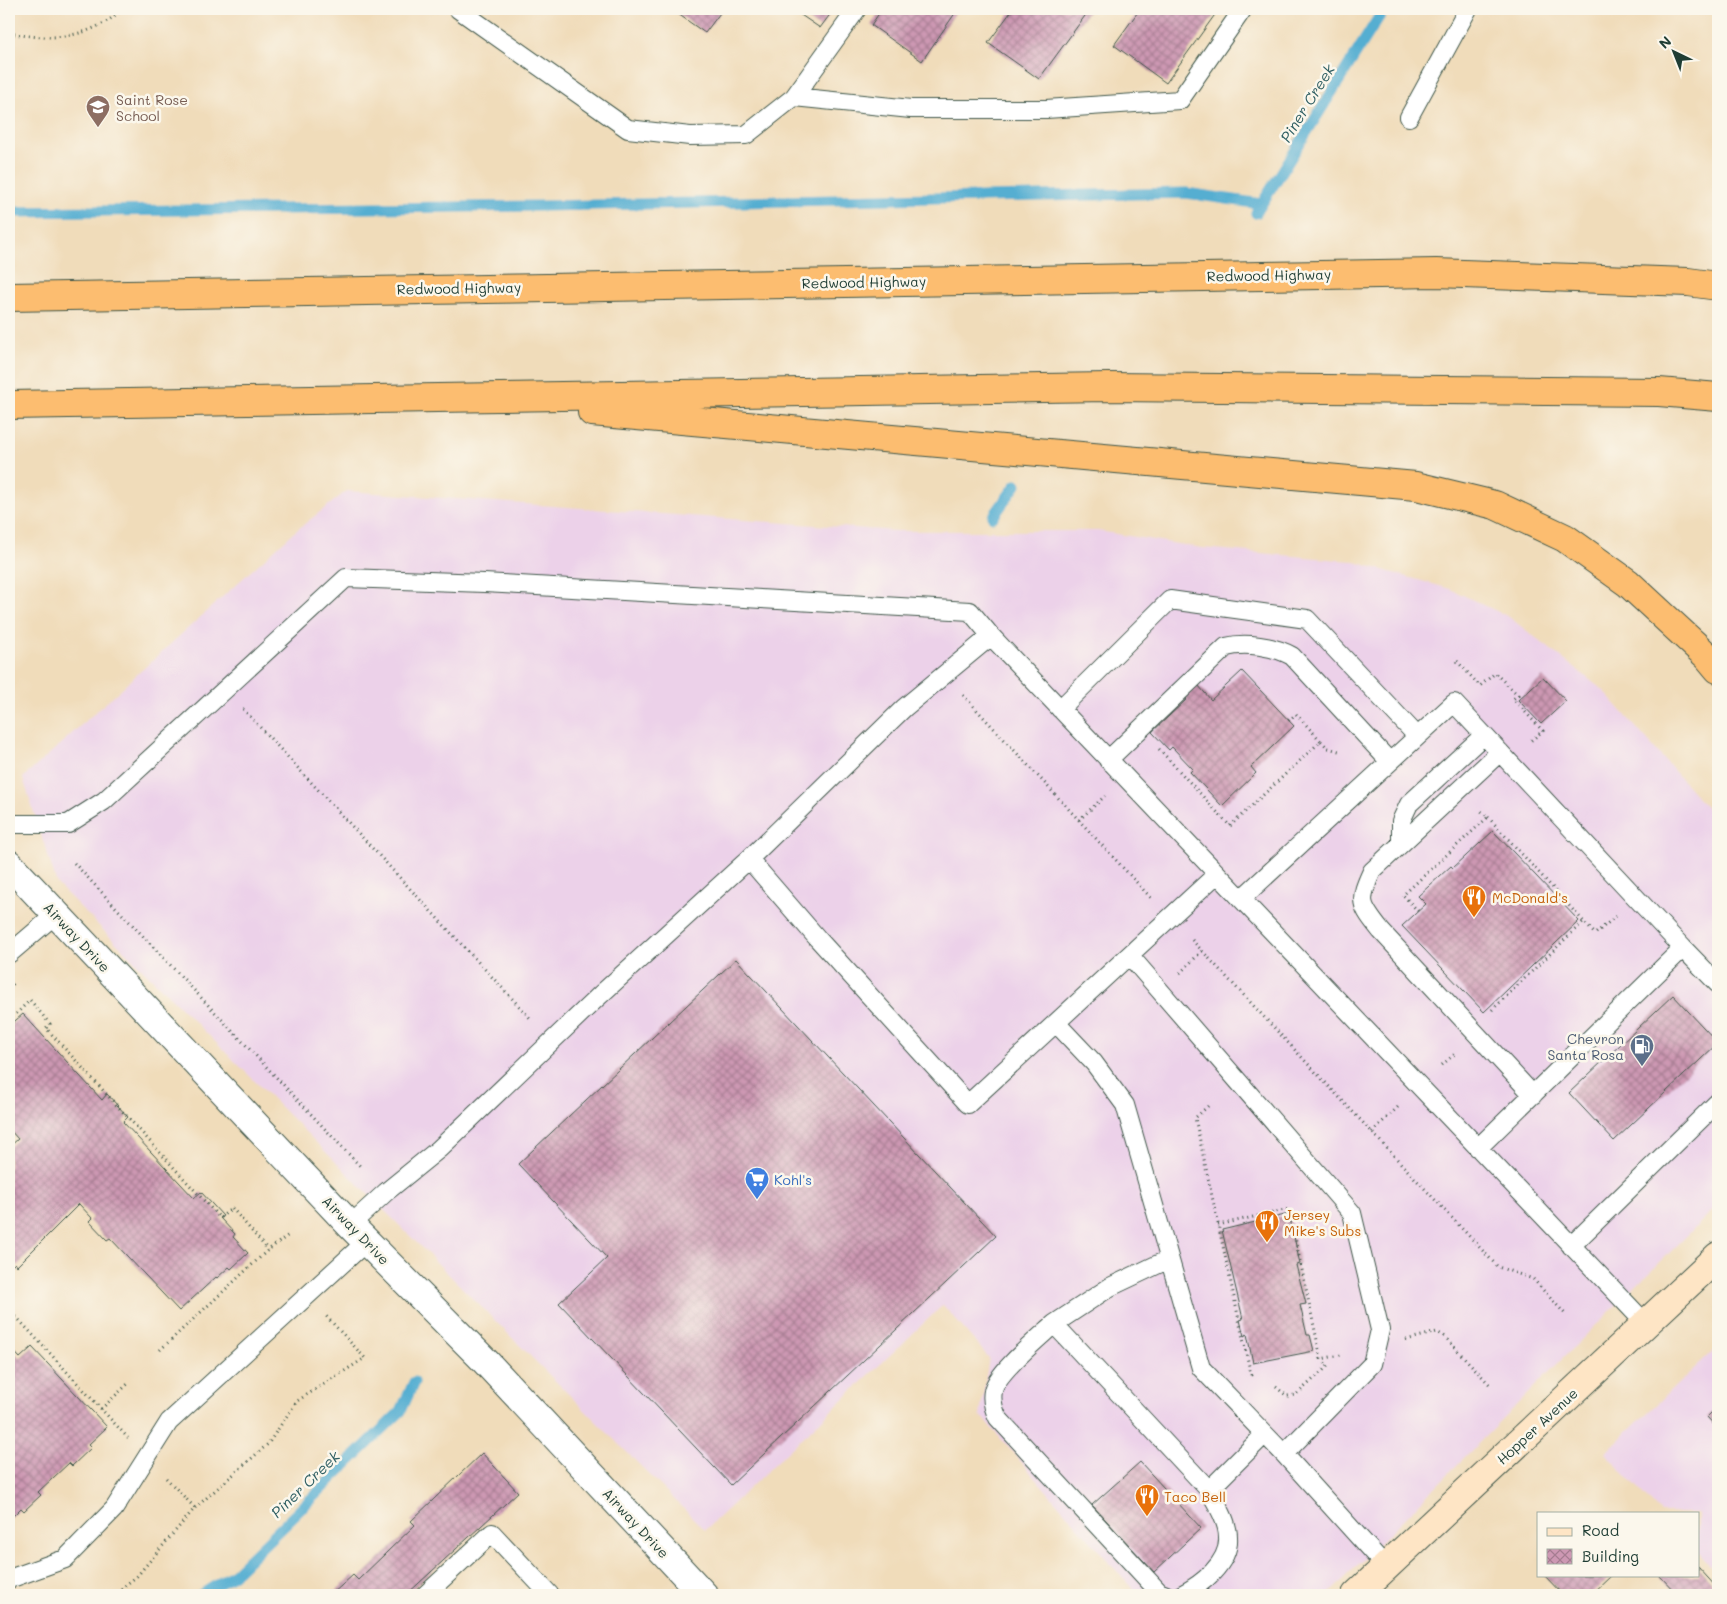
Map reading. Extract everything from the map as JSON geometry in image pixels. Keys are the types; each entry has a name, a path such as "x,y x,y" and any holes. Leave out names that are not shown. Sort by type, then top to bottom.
{"highway":[{"name":"Redwood Highway","path":"9,297 1436,273 1688,282 1718,286"},
{"path":"9,405 1108,387 1659,392 1718,397"},
{"path":"446,399 1294,473 1416,486 1495,505 1565,538 1628,583 1708,657 1718,669"}],"street":[{"name":"Airway Drive","path":"9,864 358,1233 485,1361 704,1595"},
{"name":"Hopper Avenue","path":"1356,1595 1718,1256"}],"lane":[{"path":"458,9 628,129 690,136 746,135 794,97 858,9"},
{"path":"794,97 911,109 1046,109 1180,100 1244,9"},
{"path":"1408,117 1468,9"},
{"path":"9,824 68,824 104,801 346,578 484,582 970,611 991,636 1108,760 1646,1324"},
{"path":"1060,709 1170,600 1307,619 1417,736"},
{"path":"9,1579 65,1559 114,1509 169,1422 358,1233 386,1192 439,1149 598,998 749,859 904,708 991,636"},
{"path":"1108,760 1226,647 1239,644 1283,651 1292,656 1390,762"},
{"path":"1242,899 1454,703 1718,984"},
{"path":"1401,844 1401,821 1409,804 1484,735"},
{"path":"1500,752 1372,871 1362,893 1366,913 1533,1095"},
{"path":"749,859 818,939 968,1104 1057,1024 1217,874"},
{"path":"9,954 56,914"},
{"path":"1478,1148 1683,948"},
{"path":"1130,956 1352,1213 1380,1330 1372,1364 1284,1454"},
{"path":"1057,1024 1094,1063 1125,1105 1201,1368 1284,1454 1386,1567"},
{"path":"1571,1246 1718,1102"},
{"path":"1166,1595 1159,1592 998,1418 993,1405 993,1390 1002,1374 1054,1324 1110,1287 1169,1259"},
{"path":"1054,1324 1209,1490 1221,1513 1228,1536 1226,1552 1216,1567 1201,1583 1181,1595"},
{"path":"1209,1490 1264,1435"},
{"path":"425,1595 492,1533 550,1595"}],"path":[{"path":"9,33 38,38 62,38 86,32 112,19 124,9"},
{"path":"1457,661 1480,686 1495,673 1518,695 1513,699 1543,731 1529,743"},
{"path":"944,674 1155,902"},
{"path":"225,689 532,1020"},
{"path":"1156,746 1230,826 1320,741 1296,714 1288,720"},
{"path":"1079,820 1105,796"},
{"path":"1487,803 1480,810 1595,934 1636,898"},
{"path":"1418,911 1403,895 1488,818"},
{"path":"74,863 360,1166"},
{"path":"1488,1013 1583,922"},
{"path":"1192,940 1498,1267 1533,1279 1566,1316"},
{"path":"9,1021 30,1000 50,1024 46,1028 220,1218 232,1208 268,1250"},
{"path":"1372,1132 1401,1105"},
{"path":"1208,1106 1195,1118 1251,1375 1228,1398"},
{"path":"1218,1225 1289,1209 1321,1359 1328,1366 1296,1395 1287,1396 1276,1387"},
{"path":"160,1350 268,1250 290,1234"},
{"path":"9,1309 132,1442"},
{"path":"113,1595 137,1576 195,1508 268,1444 297,1401 365,1358 322,1311"},
{"path":"1403,1341 1437,1332 1444,1336 1491,1386"},
{"path":"1321,1359 1346,1353"},
{"path":"101,1409 130,1382"},
{"path":"163,1474 195,1508"}],"shaded area":[{"path":"347,491 896,531 1098,531 1202,548 1351,561 1450,589 1509,617 1604,691 1718,821 1718,1205 1328,1595 1138,1595 980,1415 989,1358 943,1305 705,1530 57,884 23,778 293,533"},
{"path":"1718,1346 1718,1574 1700,1554 1700,1512 1660,1512 1605,1453"}],"building":[{"path":"671,9 723,9 705,33"},
{"path":"792,9 834,9 820,28"},
{"path":"882,9 958,9 922,61 871,25"},
{"path":"1013,9 1090,9 1039,79 988,43"},
{"path":"1140,9 1219,9 1166,83 1114,45"},
{"path":"1242,671 1294,726 1251,767 1256,773 1222,806 1190,772 1193,769 1172,747 1169,750 1152,732 1187,699 1185,697 1198,685 1211,700"},
{"path":"1543,677 1566,701 1541,724 1518,700"},
{"path":"1493,831 1579,921 1484,1012 1402,926 1426,904 1418,896 1451,866 1453,868"},
{"name":"Kohl's","path":"736,959 996,1236 731,1485 559,1303 607,1258 518,1164"},
{"path":"1673,995 1718,1043 1614,1141 1569,1093"},
{"path":"23,1014 102,1100 107,1094 128,1117 123,1122 194,1198 201,1192 223,1216 220,1218 235,1234 233,1237 248,1253 231,1269 229,1267 216,1277 179,1311 110,1238 107,1240 89,1221 92,1218 79,1204 17,1266 15,1263 9,1269 9,1147 18,1139 9,1129 9,1026"},
{"path":"1289,1214 1300,1264 1296,1265 1306,1304 1300,1305 1307,1335 1310,1335 1314,1351 1253,1363 1247,1334 1244,1336 1240,1320 1243,1319 1222,1230"},
{"path":"9,1346 20,1358 32,1347 107,1427 88,1445 91,1448 72,1466 69,1463 38,1492 41,1495 24,1511 21,1508 9,1520"},
{"path":"1718,1406 1718,1429 1707,1417"},
{"path":"482,1453 518,1492 406,1595 331,1595 353,1575 358,1580 415,1525 411,1521"},
{"name":"Taco Bell","path":"1140,1462 1201,1528 1154,1572 1092,1505"},
{"path":"1700,1569 1718,1589 1718,1595 1678,1595 1660,1576 1700,1576"},
{"path":"1545,1576 1611,1576 1591,1595 1563,1595"}],"waterway":[{"name":"Piner Creek","path":"1256,213 1384,9"},
{"path":"9,212 543,206 1186,193 1261,204"},
{"name":"Piner Creek","path":"993,517 1016,485"},
{"name":"Piner Creek","path":"201,1595 234,1574 401,1411 414,1382"}],"place":[{"name":"Saint Rose School","path":"98,128"},
{"name":"McDonald's","path":"1474,918"},
{"name":"Chevron Santa Rosa","path":"1642,1067"},
{"name":"Kohl's","path":"757,1200"},
{"name":"Jersey Mike's Subs","path":"1267,1243"},
{"name":"Taco Bell","path":"1147,1517"}]}
